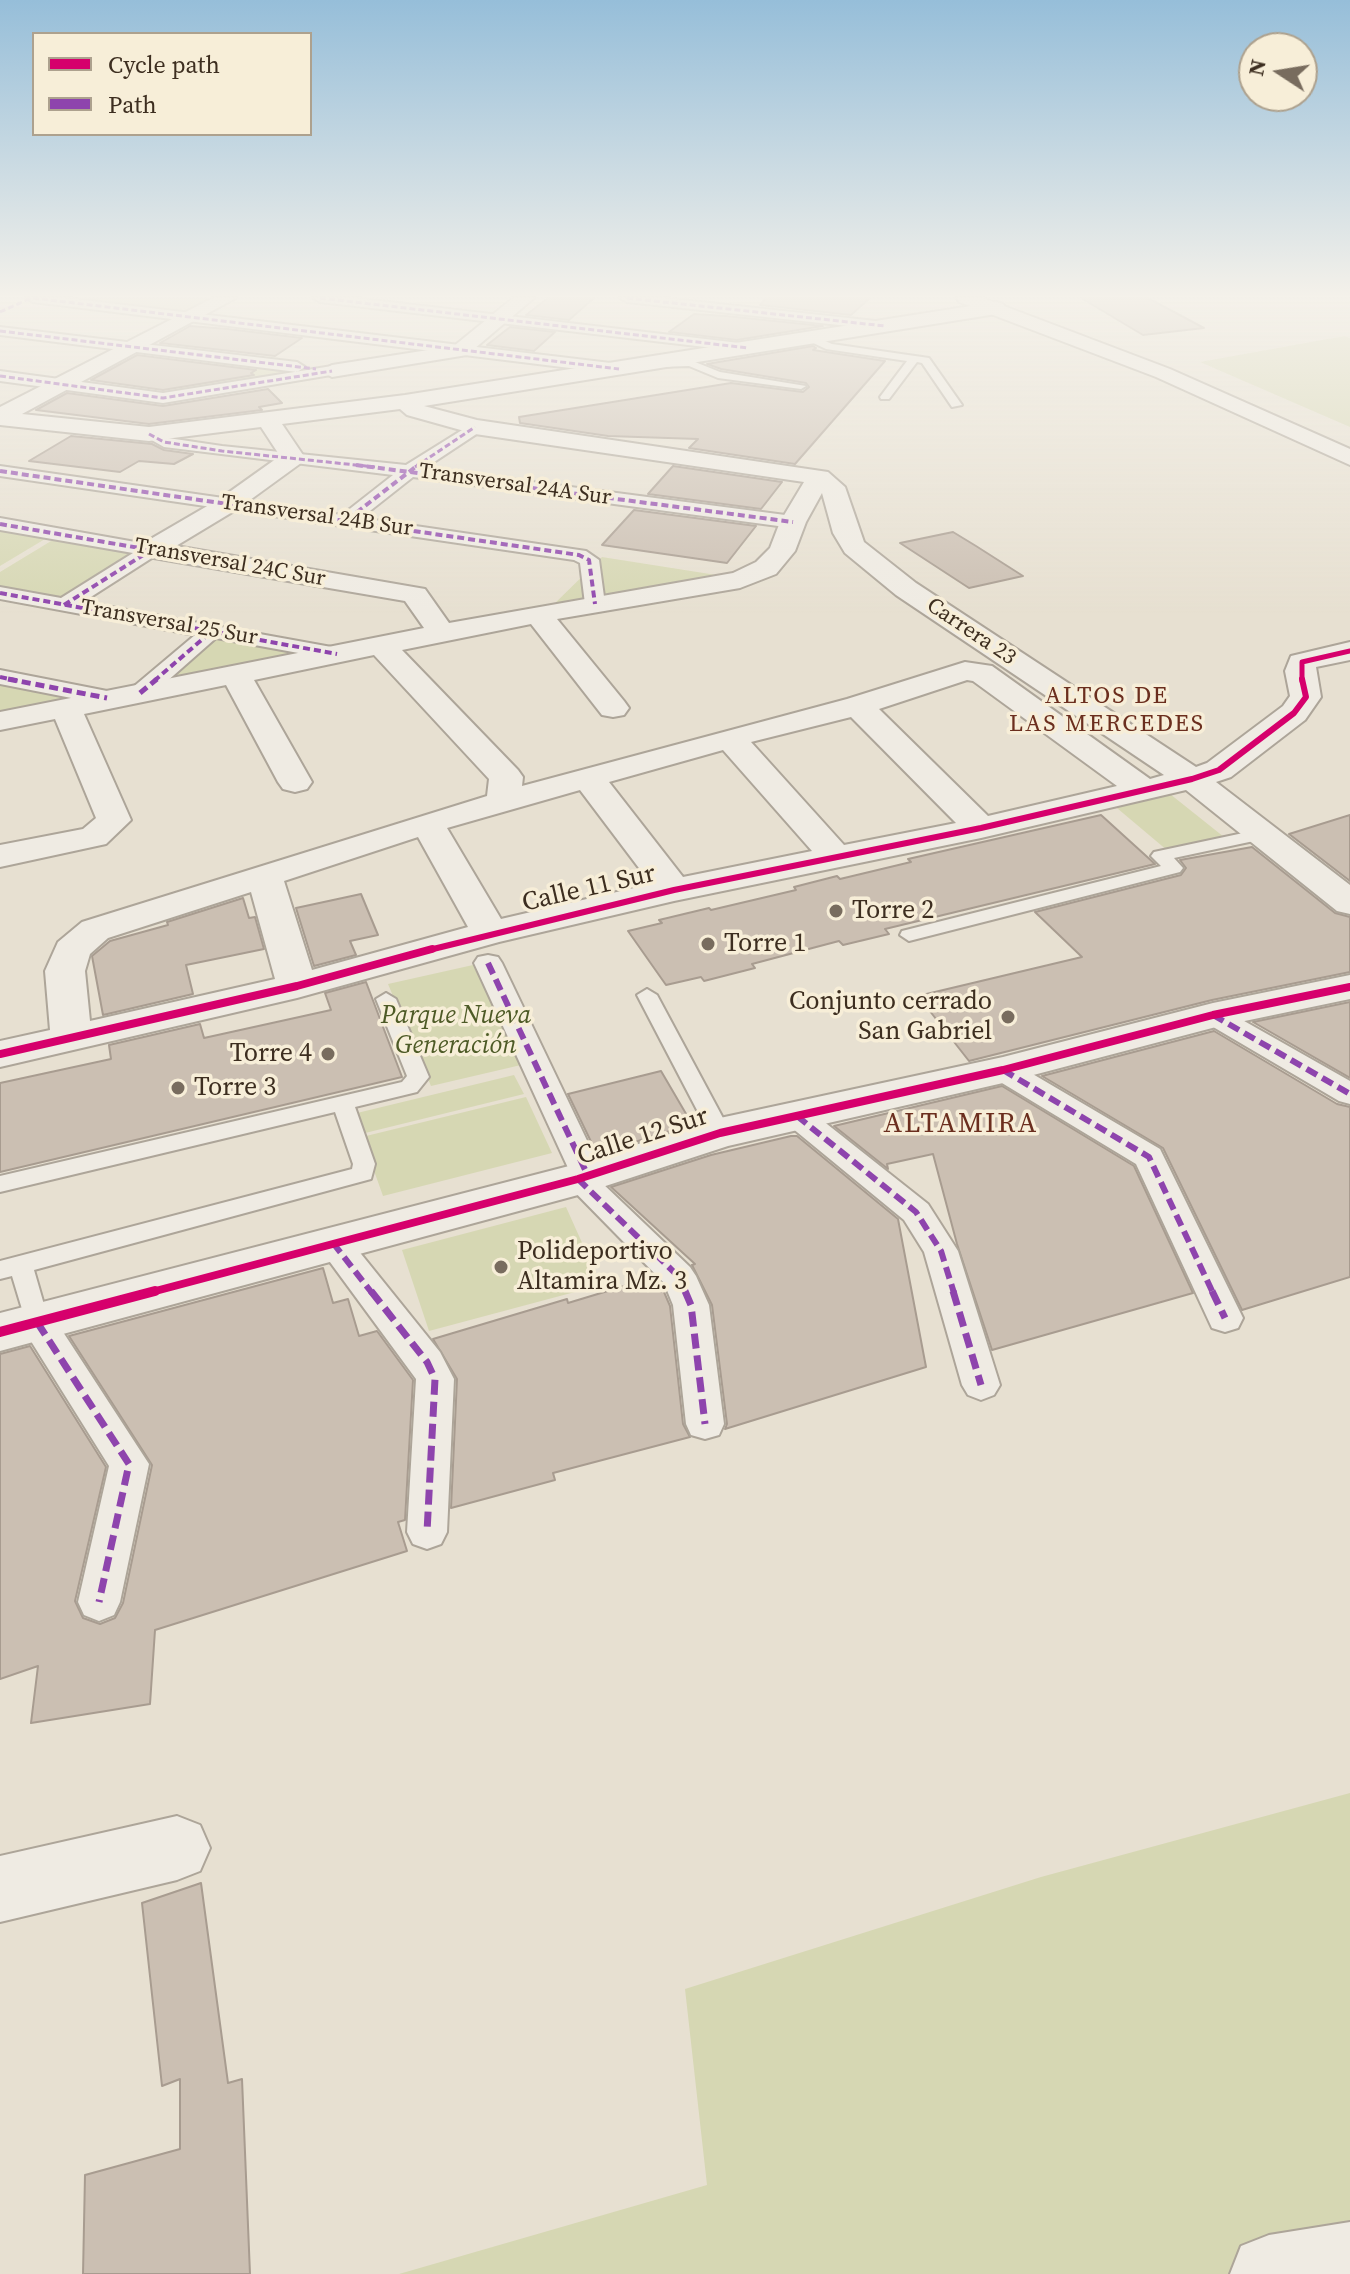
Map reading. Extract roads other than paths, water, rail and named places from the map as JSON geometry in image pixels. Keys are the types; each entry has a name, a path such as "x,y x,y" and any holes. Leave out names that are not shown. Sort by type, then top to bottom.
{"street":[{"path":"0,417 23,404"},
{"path":"149,434 390,404"},
{"path":"0,721 538,614 740,580 766,568 782,551 793,522 819,477 475,427 415,410 408,404"},
{"path":"1231,404 1350,458"},
{"name":"Transversal 24A Sur","path":"0,417 149,434 164,442 793,522"},
{"path":"64,605 230,503 293,458 269,421"},
{"path":"348,519 409,471 475,427"},
{"name":"Transversal 24B Sur","path":"0,471 348,519 585,557 589,560 595,604"},
{"name":"Carrera 23","path":"819,477 833,487 846,533 854,547 895,580 1192,779 1350,903"},
{"name":"Transversal 24C Sur","path":"0,524 407,593 415,595 442,633"},
{"name":"Transversal 25 Sur","path":"0,593 337,654"},
{"path":"538,614 613,708"},
{"path":"140,693 212,631"},
{"path":"381,645 506,777 503,803"},
{"name":"Calle 11 Sur","path":"0,1054 297,986 489,948 674,890 981,828 1192,779 1219,770 1294,713 1306,697 1300,671 1302,662 1350,651"},
{"path":"71,1038 65,971 72,950 95,930 427,823 730,738 858,706 965,671 981,672 1144,790"},
{"path":"235,673 295,782"},
{"path":"0,677 107,698"},
{"path":"858,706 981,828"},
{"path":"0,856 94,837 114,820 65,707"},
{"path":"730,738 835,856"},
{"path":"588,778 674,890"},
{"path":"427,823 489,948 583,1177 678,1276 691,1305 705,1424"},
{"path":"265,877 297,986"},
{"name":"Calle 12 Sur","path":"19,1327 583,1177 720,1133 1003,1070 1213,1015 1350,987"},
{"path":"1213,1015 1350,1094"},
{"path":"1003,1070 1149,1157 1225,1318"},
{"path":"797,1116 916,1212 941,1251 981,1385"},
{"path":"333,1243 427,1362 435,1379 427,1532"},
{"path":"19,1327 129,1464 99,1602"},
{"path":"0,1889 177,1848"},
{"path":"1269,2274 1350,2261"}],"lane":[{"path":"909,935 1174,868 1160,856 1262,834"},
{"path":"647,995 720,1133"},
{"path":"0,1184 416,1083 418,1077 386,999"},
{"path":"19,1327 10,1268 363,1174 364,1164 343,1103"}],"place":[{"name":"Torre 2","path":"836,911"},
{"name":"Torre 1","path":"708,944"},
{"name":"Conjunto cerrado San Gabriel","path":"1008,1017"},
{"name":"Torre 4","path":"328,1054"},
{"name":"Torre 3","path":"178,1088"},
{"name":"Polideportivo Altamira Mz. 3","path":"501,1267"}],"district":[{"name":"ALTOS DE LAS MERCEDES","path":"1107,711"},
{"name":"ALTAMIRA","path":"961,1125"}],"park label":[{"name":"Parque Nueva Generación","path":"456,1031"}]}
